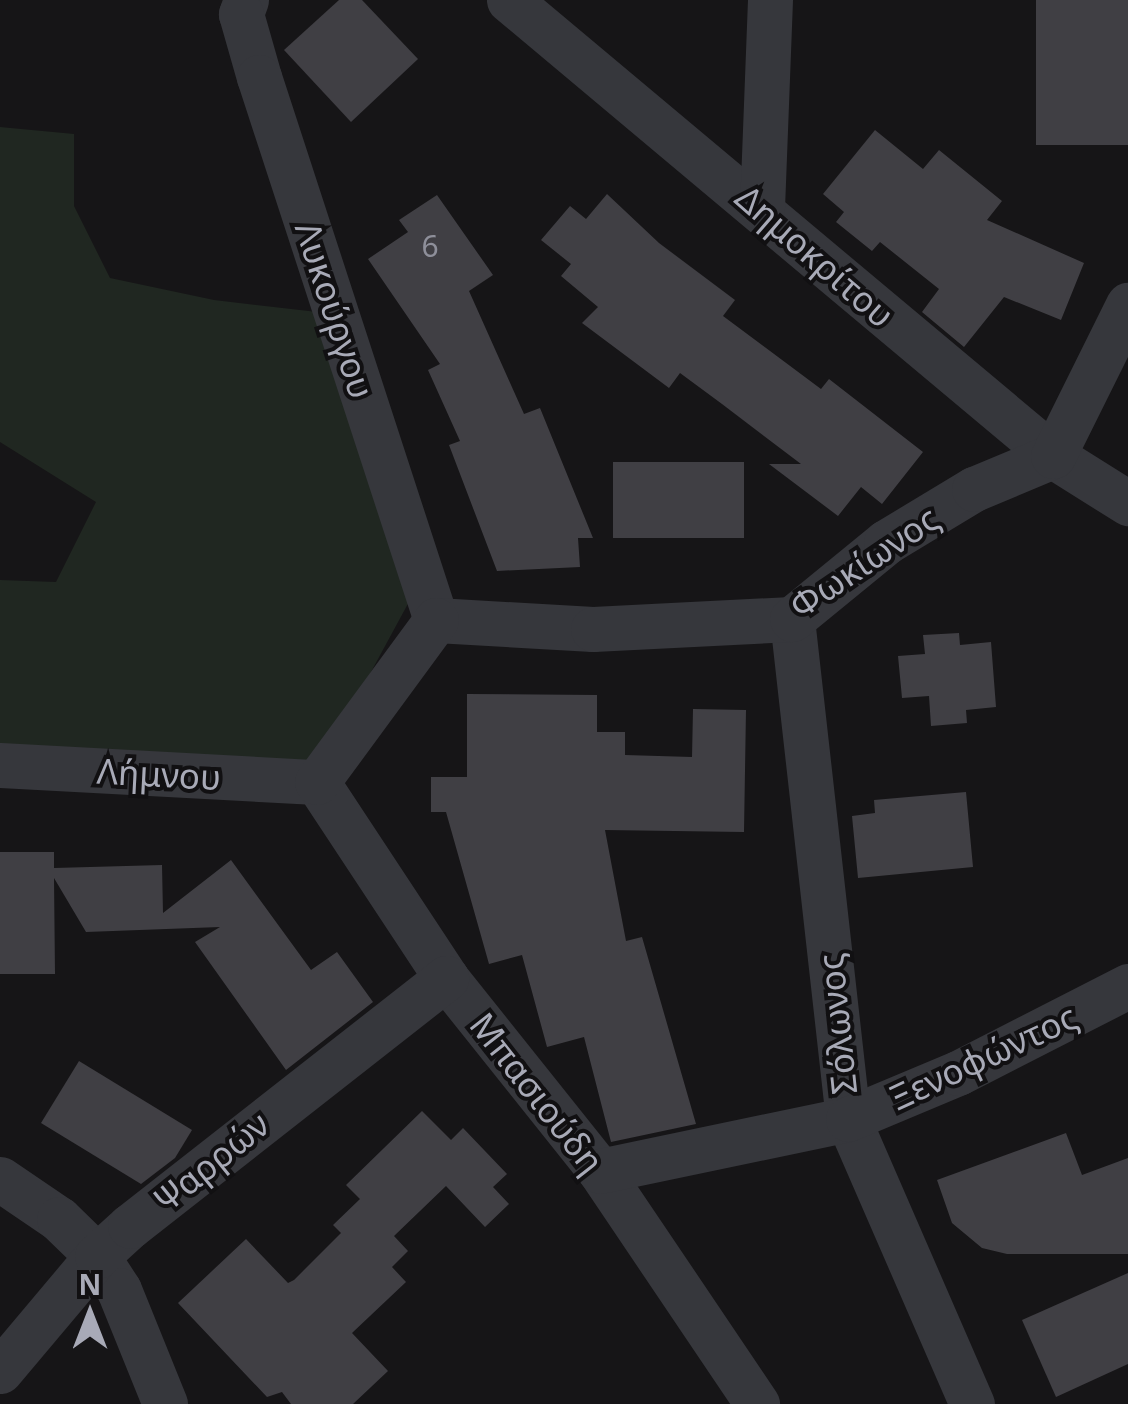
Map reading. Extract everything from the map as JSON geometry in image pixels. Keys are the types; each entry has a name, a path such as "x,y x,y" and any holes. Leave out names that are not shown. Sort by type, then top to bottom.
{"street":[{"name":"Λυκούργου","path":"246,0 241,14 259,76 436,620"},
{"name":"Δημοκρίτου","path":"509,0 762,208 1053,456 1128,503"},
{"path":"762,208 770,0"},
{"path":"1053,456 1128,305"},
{"name":"Φωκίωνος","path":"436,620 593,628 792,619 886,542 974,489 1053,456"},
{"name":"Σόλωνος","path":"792,619 848,1119 972,1404"},
{"path":"317,782 436,620"},
{"name":"Λήμνου","path":"0,766 317,782"},
{"name":"Μπασιούδη","path":"317,782 446,978 600,1171 757,1404"},
{"name":"Ψαρρών","path":"0,1371 97,1256 446,978"},
{"name":"Ξενοφώντος","path":"600,1171 848,1119 958,1073 1128,986"},
{"path":"0,1178 59,1219 97,1256 119,1290 165,1404"}],"shaded area":[{"path":"0,127 74,134 74,206 110,278 214,300 326,313 429,565 308,788 0,753 0,580 56,582 96,502 0,442"}],"building":[{"path":"339,0 362,0 418,59 351,122 284,50"},
{"path":"1036,0 1128,0 1128,145 1036,145"},
{"path":"875,130 923,169 939,150 1002,201 987,220 1084,263 1061,320 1004,297 964,347 922,312 939,289 880,242 872,251 836,222 844,212 823,194"},
{"path":"607,194 659,243 735,300 723,316 821,389 829,379 923,452 882,504 861,487 838,516 769,464 801,464 722,404 680,373 669,388 582,323 598,307 561,276 571,264 541,240 570,206 586,219"},
{"path":"437,195 493,275 469,291 524,414 540,408 593,538 578,538 580,567 497,571 449,445 460,441 428,370 440,364 368,259 408,232 399,220"},
{"path":"613,462 744,462 744,538 613,538"},
{"path":"959,633 960,645 991,642 996,707 966,710 967,723 931,726 929,696 902,698 898,656 925,654 923,635"},
{"path":"467,694 597,695 597,732 625,732 625,755 692,757 693,709 746,710 744,832 605,830 626,941 642,937 696,1124 611,1142 584,1037 547,1047 522,955 489,964 446,812 431,812 431,777 467,777"},
{"path":"966,792 973,867 858,878 852,816 875,813 874,800"},
{"path":"0,852 54,852 54,868 162,865 163,913 231,860 311,970 337,952 373,1002 286,1070 195,942 220,927 86,932 54,878 55,974 0,974"},
{"path":"79,1061 192,1130 175,1158 141,1184 41,1123"},
{"path":"422,1111 451,1140 463,1128 507,1174 493,1187 509,1204 485,1227 446,1186 394,1236 408,1251 392,1267 406,1282 352,1333 388,1371 353,1404 291,1404 282,1392 267,1397 178,1303 246,1239 288,1283 294,1280 341,1233 333,1225 360,1199 346,1185"},
{"path":"1066,1133 1082,1175 1128,1158 1128,1254 1007,1254 982,1248 952,1223 937,1180"},
{"path":"1128,1273 1128,1364 1056,1397 1022,1320"}]}
